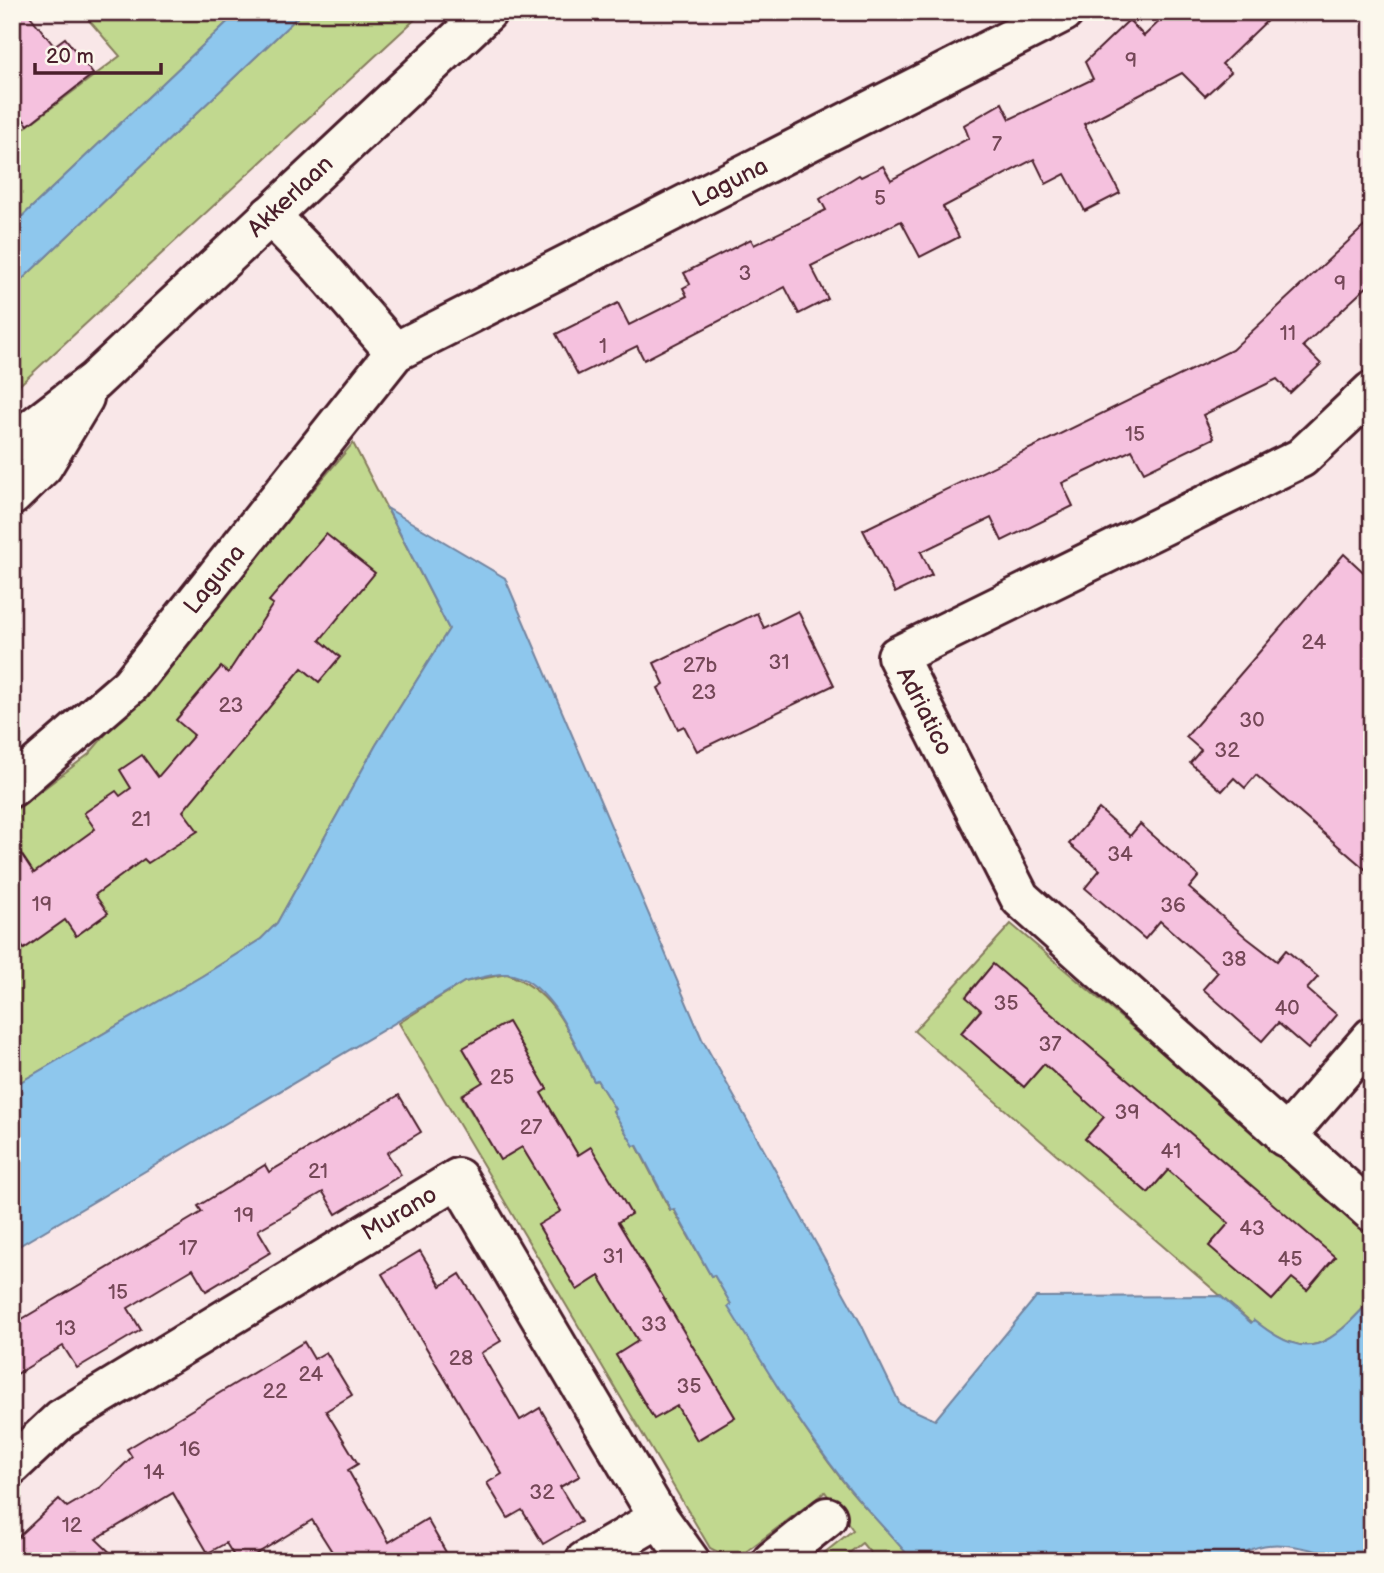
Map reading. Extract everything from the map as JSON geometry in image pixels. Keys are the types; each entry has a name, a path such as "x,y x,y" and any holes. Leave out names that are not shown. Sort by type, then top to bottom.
{"street":[{"name":"Akkerlaan","path":"12,443 94,381 488,12"},
{"name":"Laguna","path":"12,787 130,685 395,352 1064,12"},
{"path":"270,215 320,266 395,352"},
{"name":"Akkerlaan","path":"12,496 43,466 94,381"},
{"name":"Adriatico","path":"1372,391 1301,458 897,656 1020,898 1372,1212"},
{"path":"1285,1137 1372,1037"},
{"name":"Murano","path":"12,1465 61,1419 458,1178 659,1518 690,1561"},
{"path":"772,1561 827,1517"},
{"path":"585,1561 659,1518"}],"green space":[{"path":"93,12 238,12 12,226 12,127 18,133 120,56 87,18"},
{"path":"303,12 423,12 12,392 12,289"},
{"path":"353,443 449,629 376,745 277,923 261,939 202,976 12,1087 12,813 89,754"},
{"path":"1011,924 1372,1231 1372,1299 1344,1328 1318,1344 1290,1342 1254,1320 1252,1323 914,1031","holes":["993,965 1058,1076 1044,1064 1024,1087 961,1033 981,1009 966,996","1104,1117 1211,1151 1183,1183 1168,1170 1148,1193 1085,1139","1242,1178 1335,1257 1307,1290 1292,1278 1272,1300 1209,1246 1229,1223 1214,1210"]},
{"path":"507,974 538,992 561,1018 594,1081 597,1080 634,1146 636,1144 670,1210 673,1209 711,1276 714,1275 731,1304 729,1307 796,1416 842,1480 913,1561 877,1561 862,1543 839,1561 814,1561 853,1530 825,1492 739,1557 723,1555 710,1548 399,1023 464,982","holes":["507,1022 547,1089 541,1093 578,1155 628,1210 630,1214 618,1222 735,1417 698,1440 677,1406 654,1419 616,1355 638,1341 599,1276 576,1289 558,1257 561,1211 522,1147 500,1160 461,1095 483,1082 463,1048"]}],"water":[{"path":"238,12 303,12 12,289 12,226"},
{"path":"387,508 505,578 702,1039 861,1324 900,1404 935,1420 1036,1297 1220,1296 1251,1323 1254,1320 1273,1334 1305,1345 1318,1344 1331,1338 1372,1299 1372,1561 1300,1547 1266,1545 1249,1550 1232,1561 913,1561 842,1479 782,1394 728,1307 731,1304 714,1275 711,1276 674,1209 671,1210 637,1145 634,1146 597,1080 594,1081 561,1017 537,988 523,978 507,974 464,982 12,1250 12,1087 202,976 261,939 277,923 376,745 449,629"}],"building":[{"path":"12,12 27,12 54,46 65,38 93,74 28,125 12,106"},
{"path":"1169,12 1276,12 1222,64 1231,72 1205,96 1182,73 1084,124 1120,193 1085,211 1065,174 1046,184 1034,159 943,207 959,237 920,257 901,221 811,266 828,299 799,314 785,287 644,360 637,346 578,375 556,334 618,303 629,325 687,296 683,288 690,284 684,273 751,239 754,245 826,210 820,199 859,175 861,177 883,166 891,180 969,138 964,125 1002,103 1010,119 1093,79 1085,62 1129,20 1144,36"},
{"path":"1372,219 1372,282 1303,346 1321,364 1290,393 1277,379 1203,415 1214,438 1144,472 1132,450 1062,483 1073,506 1002,541 991,518 921,552 932,575 895,593 863,530 1232,350"},
{"path":"326,534 375,573 320,640 340,657 319,682 302,668 183,811 198,831 148,863 144,859 95,895 108,913 76,936 65,920 24,949 12,932 12,840 34,873 95,829 84,813 116,791 120,796 131,788 120,770 142,755 158,777 194,735 176,720 221,667 228,673 273,604 269,601"},
{"path":"1344,554 1372,580 1372,875 1256,775 1245,788 1234,778 1222,791 1190,763 1201,750 1186,737"},
{"path":"798,611 834,685 697,751 684,726 678,729 658,688 664,684 654,663 757,613 764,628"},
{"path":"1099,809 1130,836 1140,824 1199,876 1189,888 1247,938 1277,961 1286,950 1318,977 1307,989 1337,1015 1308,1049 1278,1023 1262,1041 1203,989 1218,972 1160,921 1145,939 1085,888 1100,870 1069,844"},
{"path":"993,964 1335,1257 1307,1290 1292,1278 1272,1300 1209,1246 1229,1223 1168,1170 1148,1193 1085,1139 1104,1117 1044,1064 1024,1087 961,1033 981,1010 966,997"},
{"path":"508,1022 547,1089 541,1093 578,1155 591,1147 623,1200 631,1214 618,1222 735,1417 697,1440 677,1406 654,1419 616,1355 638,1341 619,1309 599,1276 577,1290 538,1225 561,1211 522,1147 500,1160 462,1095 483,1082 463,1048"},
{"path":"399,1095 421,1132 387,1153 401,1175 336,1214 323,1192 258,1230 271,1252 206,1291 193,1269 161,1288 128,1308 141,1330 77,1368 63,1346 12,1377 12,1325 202,1212 198,1206 265,1165 269,1172"},
{"path":"420,1251 441,1286 460,1274 501,1341 481,1353 520,1420 540,1408 580,1476 560,1487 581,1522 543,1544 522,1510 508,1518 487,1483 502,1474 382,1274"},
{"path":"304,1342 314,1359 326,1352 352,1395 326,1411 358,1464 348,1470 389,1542 427,1519 451,1561 338,1561 312,1520 245,1561 237,1561 226,1543 208,1553 173,1493 96,1539 119,1561 12,1561 12,1543 59,1499 67,1507 101,1487 132,1457 127,1449"}]}
